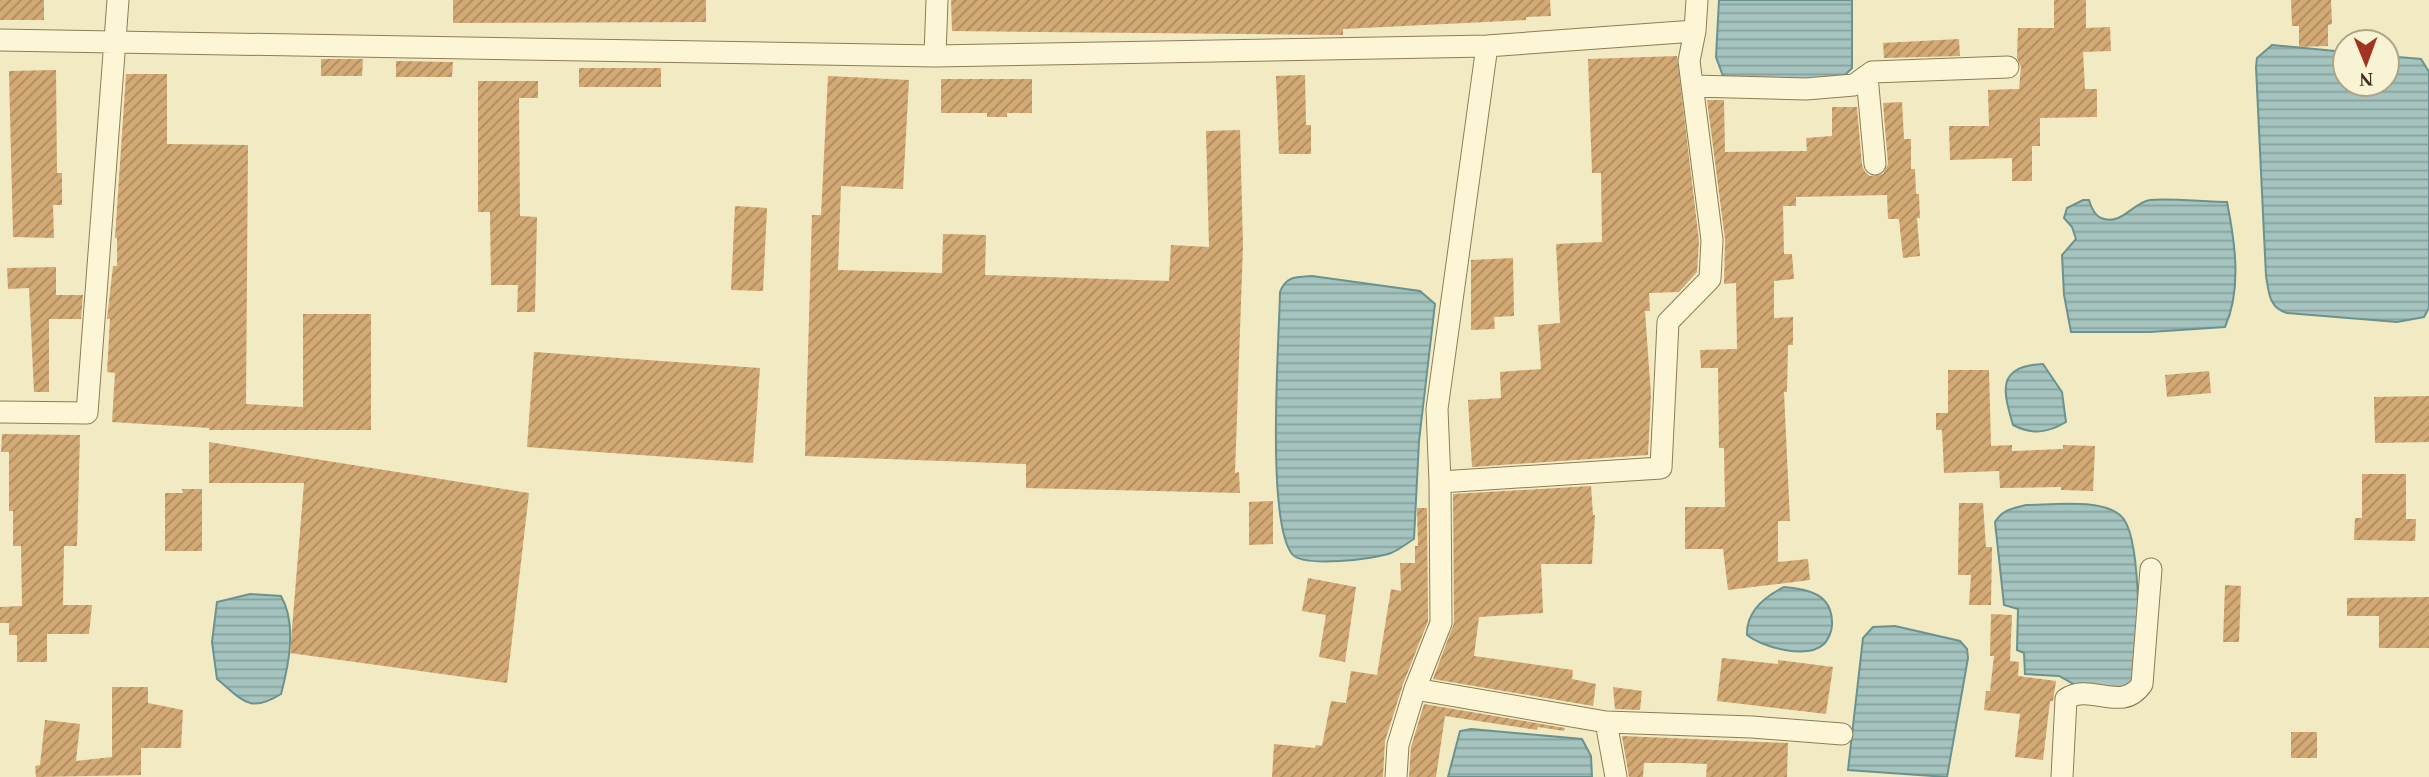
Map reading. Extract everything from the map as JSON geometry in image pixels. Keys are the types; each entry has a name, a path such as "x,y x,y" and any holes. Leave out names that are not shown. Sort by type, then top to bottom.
{"street":[{"path":"0,412 87,413 118,0"},
{"path":"935,56 937,0"},
{"path":"1440,482 1661,467 1668,322 1710,279 1712,240 1689,61 1697,0"},
{"path":"0,40 935,56 1486,46 1695,31"},
{"path":"1396,777 1398,745 1415,689 1441,623 1437,409 1486,46"},
{"path":"1693,86 1806,89 1854,85 1872,72 2008,66"},
{"path":"1867,76 1874,164"},
{"path":"2062,777 2066,699 2076,694 2124,698 2136,694 2143,684 2151,569"},
{"path":"1415,689 1606,722 1752,727 1842,734"},
{"path":"1606,722 1616,777"}],"water":[{"path":"1719,0 1852,0 1852,68 1838,82 1731,80 1723,76 1716,57"},
{"path":"2272,45 2331,51 2331,98 2401,98 2401,57 2421,59 2429,72 2429,308 2424,317 2397,322 2287,313 2273,304 2266,276 2257,58"},
{"path":"2089,200 2096,215 2108,220 2121,217 2150,200 2227,202 2234,249 2235,281 2234,297 2225,327 2150,332 2071,332 2064,295 2062,255 2076,239 2072,227 2064,218 2067,208"},
{"path":"1312,276 1420,291 1435,304 1419,441 1414,539 1394,552 1356,560 1310,561 1292,554 1284,535 1279,506 1276,429 1280,292 1289,280"},
{"path":"2043,364 2062,392 2066,422 2053,429 2033,431 2013,425 2006,391 2010,375 2028,366"},
{"path":"2076,504 2102,507 2121,516 2128,526 2138,589 2136,670 2130,685 2109,691 2086,691 2059,676 2025,674 2024,653 2017,650 2018,609 2004,605 1995,522 2005,512 2026,505"},
{"path":"1784,587 1802,589 1818,595 1828,606 1832,625 1830,635 1824,644 1816,649 1785,650 1763,644 1747,635 1753,612 1770,595"},
{"path":"250,594 281,596 286,607 290,631 289,657 281,694 254,704 240,698 217,679 212,642 217,602"},
{"path":"1895,626 1960,641 1967,649 1968,658 1947,777 1848,770 1863,638 1873,627"},
{"path":"1471,729 1582,739 1591,756 1592,777 1448,777 1460,731"}],"building":[{"path":"0,0 44,0 44,20 0,20"},
{"path":"453,0 706,0 706,22 453,23"},
{"path":"951,0 1550,0 1551,16 1526,17 1526,20 1343,29 1343,35 952,31"},
{"path":"2054,0 2086,0 2086,28 2110,27 2111,51 2083,52 2085,89 2097,89 2097,117 2040,118 2040,146 2032,146 2032,181 2012,181 2012,158 1950,160 1949,126 1989,126 1988,90 2019,89 2021,67 2017,58 2018,28 2054,28"},
{"path":"2291,0 2331,0 2332,24 2328,25 2328,46 2299,47 2299,26 2292,26"},
{"path":"1959,39 1960,56 1884,58 1883,43"},
{"path":"1677,56 1699,241 1697,272 1679,292 1649,293 1650,311 1645,311 1651,395 1648,455 1472,467 1468,400 1501,398 1500,372 1541,369 1538,325 1560,323 1556,244 1602,242 1601,173 1592,173 1588,59"},
{"path":"321,59 363,59 362,76 321,76"},
{"path":"396,61 453,62 452,77 396,77"},
{"path":"579,68 661,68 661,87 579,87"},
{"path":"56,70 57,173 62,173 62,205 53,205 54,238 13,237 9,71"},
{"path":"126,74 167,74 167,144 248,145 246,404 303,407 303,314 371,314 371,430 209,430 112,422 115,373 107,372 110,319 107,319 113,266 117,266 115,238"},
{"path":"1305,75 1306,125 1311,125 1311,154 1279,154 1276,76"},
{"path":"828,76 909,80 903,189 841,186 838,270 942,273 943,234 986,235 985,275 1169,281 1171,245 1209,247 1206,131 1240,130 1243,245 1235,473 1239,472 1240,493 1026,488 1026,464 805,456 812,215 821,215"},
{"path":"941,79 1032,79 1032,113 1007,113 1007,117 987,117 987,113 941,113"},
{"path":"478,81 538,81 538,98 519,98 520,216 537,217 535,312 517,312 518,285 491,285 490,212 478,212"},
{"path":"1707,100 1724,100 1725,152 1807,151 1806,138 1832,136 1832,107 1857,107 1862,165 1870,176 1883,174 1888,164 1883,103 1902,102 1904,139 1911,139 1911,169 1915,169 1916,194 1919,194 1920,218 1917,218 1920,256 1903,258 1899,219 1888,219 1887,195 1796,197 1796,206 1783,206 1784,254 1792,254 1794,279 1774,281 1774,318 1793,317 1793,345 1788,345 1787,392 1784,392 1790,521 1778,521 1778,562 1808,559 1810,580 1728,590 1723,549 1685,549 1685,507 1725,507 1724,448 1719,448 1718,368 1701,368 1700,350 1737,349 1736,283 1724,284 1725,239"},
{"path":"735,206 767,208 763,291 731,290"},
{"path":"1513,258 1514,316 1494,317 1495,329 1471,330 1471,260"},
{"path":"56,267 56,295 83,295 81,319 49,319 49,392 34,392 29,288 8,289 7,268"},
{"path":"534,352 760,368 753,463 527,447"},
{"path":"1948,370 1989,370 1991,446 2012,445 2012,451 2063,449 2063,445 2095,446 2093,491 2061,490 2061,487 2000,488 1999,471 1944,473 1942,430 1936,430 1936,413 1948,413"},
{"path":"2209,371 2211,393 2167,397 2165,375"},
{"path":"2429,396 2429,442 2375,443 2374,397"},
{"path":"2,434 80,435 77,546 64,546 63,605 92,605 89,634 47,634 47,662 17,662 17,635 9,635 9,623 0,623 0,607 22,606 21,546 13,546 13,511 9,511 9,452 1,452"},
{"path":"209,442 529,493 507,683 290,653 304,483 209,483"},
{"path":"2362,474 2406,474 2406,519 2416,519 2415,541 2354,540 2355,518 2362,518"},
{"path":"1591,486 1595,515 1592,564 1541,564 1543,613 1479,617 1474,656 1573,670 1572,679 1596,684 1593,706 1433,679 1454,623 1453,494"},
{"path":"182,489 202,489 202,551 165,551 165,493 183,493"},
{"path":"1273,501 1273,544 1249,545 1249,502"},
{"path":"1959,503 1983,503 1986,547 1992,547 1991,605 1969,605 1971,575 1958,575"},
{"path":"1417,508 1427,508 1428,621 1403,684 1385,741 1383,777 1272,777 1274,744 1315,748 1316,745 1322,746 1331,701 1346,703 1351,671 1377,675 1391,589 1401,591 1400,563 1415,563 1415,546 1418,546"},
{"path":"1308,578 1356,587 1345,662 1319,657 1326,615 1302,611"},
{"path":"2225,585 2241,586 2239,642 2223,642"},
{"path":"2429,597 2429,648 2379,648 2379,616 2347,616 2347,598"},
{"path":"1991,614 2012,615 2010,661 2019,662 2018,676 2056,681 2053,701 2050,701 2043,760 2015,757 2020,714 1984,710 1986,691 1990,691 1994,656 1990,656"},
{"path":"1722,658 1778,664 1778,660 1833,667 1826,714 1717,701"},
{"path":"112,687 148,687 148,703 183,710 181,748 141,748 141,775 36,777 35,766 40,765 45,720 80,724 76,761 112,757"},
{"path":"1613,687 1642,691 1640,710 1615,709"},
{"path":"1424,704 1565,728 1564,731 1538,727 1537,730 1445,716 1436,777 1409,777 1411,747"},
{"path":"2291,732 2317,732 2317,758 2291,758"},
{"path":"1622,736 1788,743 1787,777 1706,777 1707,764 1644,763 1643,777 1629,777"}]}
